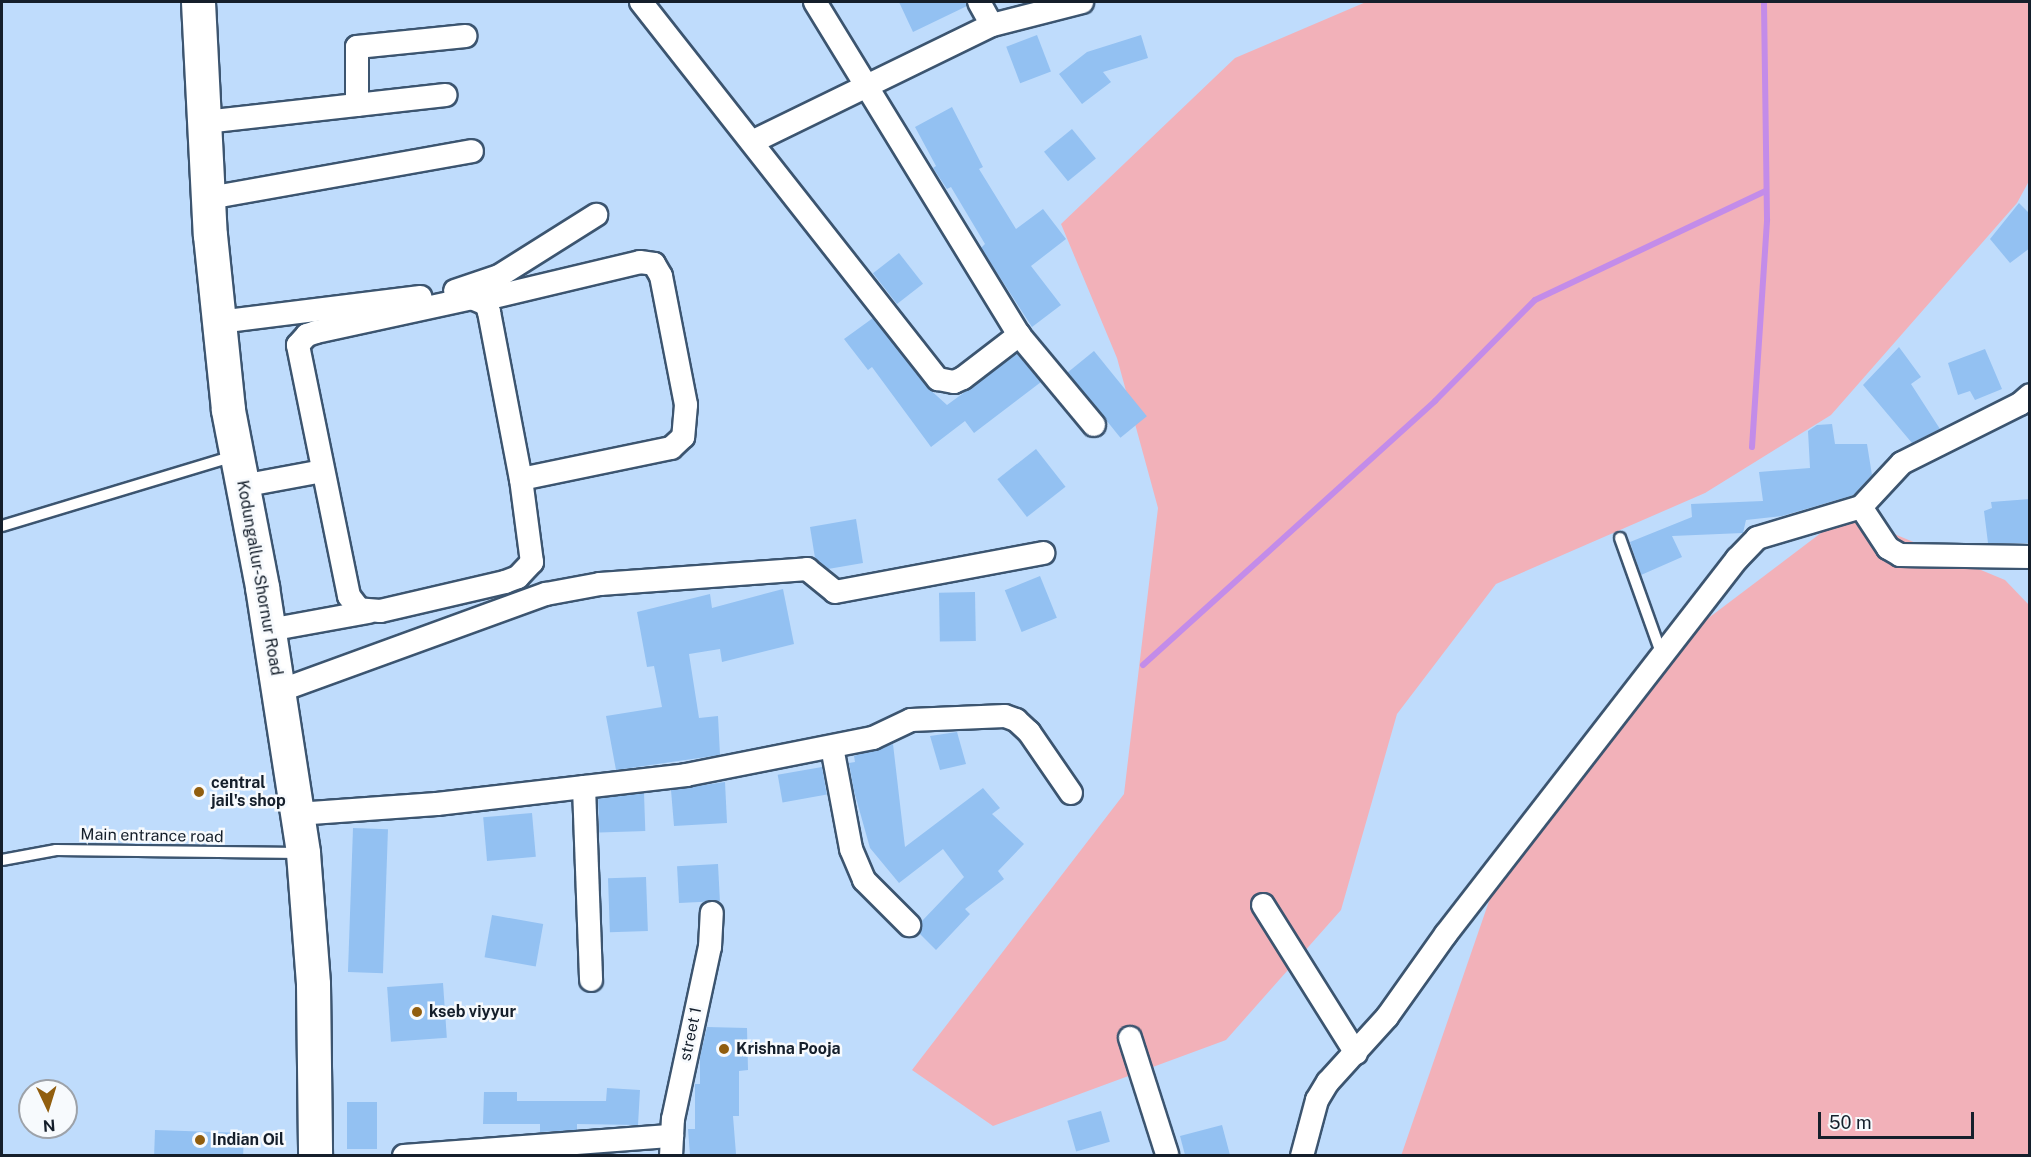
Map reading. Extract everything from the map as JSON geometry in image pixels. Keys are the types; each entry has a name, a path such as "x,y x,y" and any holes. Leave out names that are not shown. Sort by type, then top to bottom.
{"main road":[{"name":"Kodungallur-Shornur Road","path":"198,2 208,198 219,322 239,470 269,630 303,853 313,984 315,1155"}],"street":[{"path":"641,2 754,141 938,380 954,382 963,378 1019,335"},
{"path":"815,2 863,86 1019,335 1094,425"},
{"path":"980,2 992,25"},
{"path":"754,141 992,25 1082,2"},
{"path":"357,105 357,47 465,36"},
{"path":"205,122 445,95"},
{"path":"208,198 472,151"},
{"path":"219,322 465,289 499,276 596,215"},
{"path":"368,612 359,609 349,596 298,350 301,340 327,330 472,298 481,300 640,262 654,264 661,276 686,405 683,437 671,448 521,479"},
{"path":"269,630 368,612 505,582 527,570 534,551 489,312 481,300"},
{"path":"1302,1155 1317,1100 1328,1082 1356,1053 1616,713 1663,658 1737,559 1757,538 1861,507 1902,463 2020,404 2030,395"},
{"path":"239,470 323,471"},
{"path":"1861,507 1888,548 1900,555 2030,557"},
{"path":"279,691 546,594 578,588 807,569 835,592 1043,552"},
{"path":"297,814 437,804 686,775 873,738 911,720 1005,716 1016,720 1029,732 1071,794"},
{"path":"832,747 851,849 864,880 909,924"},
{"path":"584,787 591,980"},
{"path":"1263,905 1356,1053"},
{"name":"street 1","path":"671,1146 710,947 712,913"},
{"path":"1130,1038 1165,1155"},
{"path":"404,1155 671,1146"}],"lane":[{"path":"2,526 239,470"},
{"path":"1620,538 1663,658"},
{"name":"Main entrance road","path":"2,860 56,850 303,853"}],"shaded area":[{"path":"1366,2 2029,2 2029,181 2017,203 1831,415 1705,493 1496,584 1397,714 1341,910 1226,1040 993,1126 912,1070 1124,794 1158,508 1117,358 1061,224 1235,58"},
{"path":"1846,514 2005,580 2029,605 2029,1155 1401,1156 1506,852 1633,675"}],"building":[{"path":"899,2 966,2 967,6 913,32"},
{"path":"1037,35 1051,71 1020,83 1006,47"},
{"path":"1141,35 1148,58 1103,72 1111,82 1082,104 1059,74 1087,52"},
{"path":"952,107 983,167 979,169 1016,229 1043,209 1066,239 1031,266 1061,305 1032,327 981,248 985,244 951,187 947,189 933,168 936,166 915,127"},
{"path":"1072,129 1096,159 1068,181 1044,152"},
{"path":"2019,203 2030,214 2030,248 2010,263 1990,239"},
{"path":"899,253 923,284 897,304 873,273"},
{"path":"873,318 927,387 947,405 1017,354 1041,382 974,433 965,421 931,447 872,367 868,370 844,339"},
{"path":"1899,347 1921,377 1911,384 1940,429 1912,443 1863,385"},
{"path":"1985,349 2002,389 1975,400 1970,391 1958,395 1948,363"},
{"path":"1094,351 1147,416 1120,438 1068,372"},
{"path":"1832,424 1835,444 1867,444 1872,475 1854,495 1782,516 1746,520 1743,533 1672,536 1682,557 1641,575 1630,542 1692,517 1691,504 1763,501 1759,472 1810,468 1808,431 1817,425"},
{"path":"1036,449 1066,487 1027,517 997,479"},
{"path":"2030,499 2030,543 1988,543 1984,511 1992,508 1991,502"},
{"path":"856,519 863,563 828,569 815,558 810,527"},
{"path":"1040,576 1057,618 1022,632 1005,590"},
{"path":"783,589 794,644 722,662 720,649 689,654 699,718 718,716 720,755 616,770 606,716 662,707 654,666 647,667 637,612 710,594 712,608"},
{"path":"975,592 976,641 940,642 939,593"},
{"path":"957,732 966,764 940,770 930,736"},
{"path":"893,744 905,847 983,788 1000,808 992,814 1024,844 998,871 1004,879 965,909 970,914 936,950 919,933 922,921 964,877 943,849 899,883 870,848 854,791 849,763 855,762 854,756"},
{"path":"822,767 827,795 783,802 778,775"},
{"path":"725,782 727,823 674,826 671,790"},
{"path":"644,793 645,831 599,833 598,795"},
{"path":"532,813 536,857 487,861 483,817"},
{"path":"353,828 388,829 383,973 348,972"},
{"path":"718,864 720,901 679,903 677,866"},
{"path":"646,877 648,931 610,932 608,878"},
{"path":"492,915 543,924 536,966 485,957"},
{"name":"kseb viyyur","path":"443,983 447,1038 391,1042 387,987"},
{"path":"707,1027 747,1028 748,1070 739,1071 739,1116 733,1116 736,1154 690,1155 688,1129 695,1129 695,1084 700,1084 700,1057"},
{"path":"607,1088 640,1090 638,1125 577,1124 577,1130 540,1132 540,1124 483,1124 484,1092 517,1092 517,1101 606,1101"},
{"path":"347,1102 377,1102 377,1149 347,1149"},
{"path":"1101,1111 1110,1142 1076,1151 1067,1121"},
{"path":"1222,1125 1230,1155 1185,1155 1180,1136"},
{"path":"155,1130 244,1133 243,1156 154,1155"}],"waterway":[{"path":"1752,447 1767,219 1764,2"},
{"path":"1143,665 1435,401 1535,300 1766,191"}],"place":[{"name":"central jail's shop","path":"199,792"},
{"name":"kseb viyyur","path":"417,1012"},
{"name":"Krishna Pooja","path":"724,1049"},
{"name":"Indian Oil","path":"200,1140"}]}
